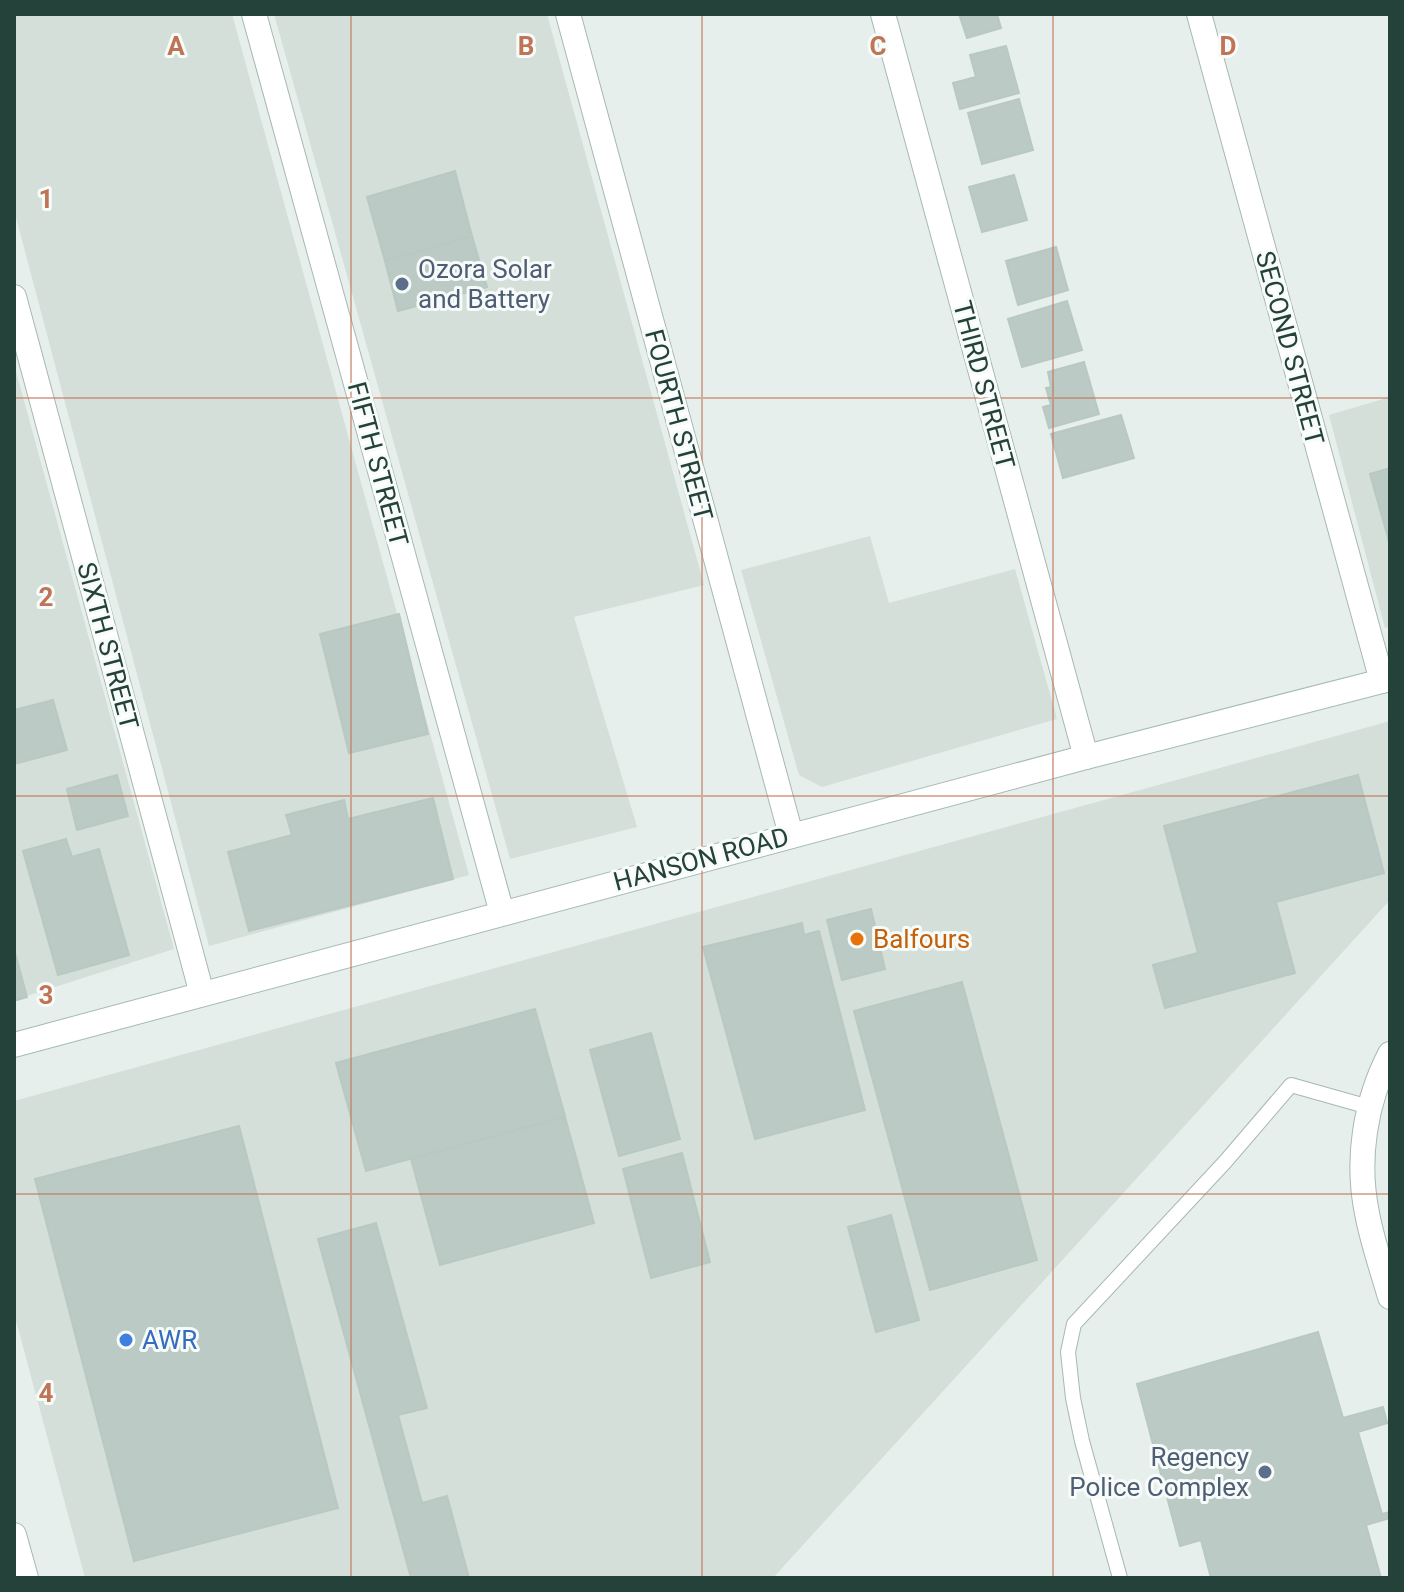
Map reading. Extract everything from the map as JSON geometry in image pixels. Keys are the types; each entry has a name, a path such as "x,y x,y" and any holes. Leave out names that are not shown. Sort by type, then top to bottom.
{"street":[{"name":"FIFTH STREET","path":"254,14 502,913"},
{"name":"FOURTH STREET","path":"568,14 791,835"},
{"name":"THIRD STREET","path":"883,14 1086,757"},
{"name":"SECOND STREET","path":"1199,14 1386,680"},
{"name":"SIXTH STREET","path":"14,297 202,994"},
{"name":"HANSON ROAD","path":"14,1045 791,835 1386,680"},
{"path":"1390,1054 1369,1107 1362,1168 1367,1212 1390,1297"},
{"path":"14,1535 26,1578"}],"lane":[{"path":"1120,1578 1073,1398 1068,1352 1074,1324 1225,1162 1291,1085 1369,1107"}],"shaded area":[{"path":"14,14 232,14 469,875 209,946 14,210"},
{"path":"274,14 547,14 704,585 574,617 637,827 510,859"},
{"path":"14,364 174,949 14,1000"},
{"path":"1390,397 1390,627 1385,628 1329,415"},
{"path":"870,536 889,603 1015,569 1057,719 822,787 799,775 741,570"},
{"path":"1390,721 1390,900 773,1578 85,1578 14,1313 14,1101"}],"building":[{"path":"959,14 997,14 1001,28 967,38"},
{"path":"1006,46 1019,93 960,109 953,83 976,77 970,55"},
{"path":"1019,99 1033,150 982,164 968,113"},
{"path":"455,171 472,236 385,261 367,197"},
{"path":"1014,175 1027,220 982,232 969,187"},
{"path":"472,236 487,287 398,311 385,261"},
{"path":"1056,247 1068,290 1018,305 1006,261"},
{"path":"1067,301 1082,350 1022,367 1008,319"},
{"path":"1084,362 1099,414 1049,428 1043,407 1051,405 1046,388 1051,387 1048,372"},
{"path":"1121,415 1134,458 1063,478 1051,434"},
{"path":"1390,468 1390,545 1370,474"},
{"path":"399,614 428,734 349,753 320,634"},
{"path":"53,700 67,750 14,764 14,710"},
{"path":"117,775 128,816 77,830 67,789"},
{"path":"1358,775 1384,873 1276,902 1295,973 1165,1008 1153,965 1198,953 1164,826"},
{"path":"433,798 453,879 249,931 228,852 292,835 286,815 344,800 348,819"},
{"path":"66,839 72,857 99,849 129,955 58,975 23,851"},
{"path":"871,909 885,969 842,980 827,920"},
{"path":"802,923 804,935 819,931 865,1110 755,1139 703,947"},
{"path":"14,949 27,997 14,1001"},
{"path":"962,982 1037,1260 930,1290 854,1011"},
{"path":"535,1009 565,1116 366,1171 336,1063"},
{"path":"651,1033 680,1139 619,1156 590,1050"},
{"path":"565,1117 594,1223 440,1265 411,1159"},
{"path":"239,1126 338,1508 134,1561 35,1179"},
{"path":"682,1153 710,1262 651,1278 623,1169"},
{"path":"891,1215 919,1320 876,1332 848,1227"},
{"path":"376,1223 427,1408 398,1415 422,1503 447,1496 469,1578 411,1578 318,1239"},
{"name":"Regency Police Complex","path":"1318,1332 1343,1418 1383,1407 1387,1423 1358,1432 1382,1514 1390,1512 1390,1518 1366,1525 1381,1578 1211,1578 1201,1540 1180,1546 1137,1384"}],"place":[{"name":"Ozora Solar and Battery","path":"402,284"},
{"name":"Balfours","path":"857,939"},
{"name":"AWR","path":"126,1340"},
{"name":"Regency Police Complex","path":"1265,1472"}]}
